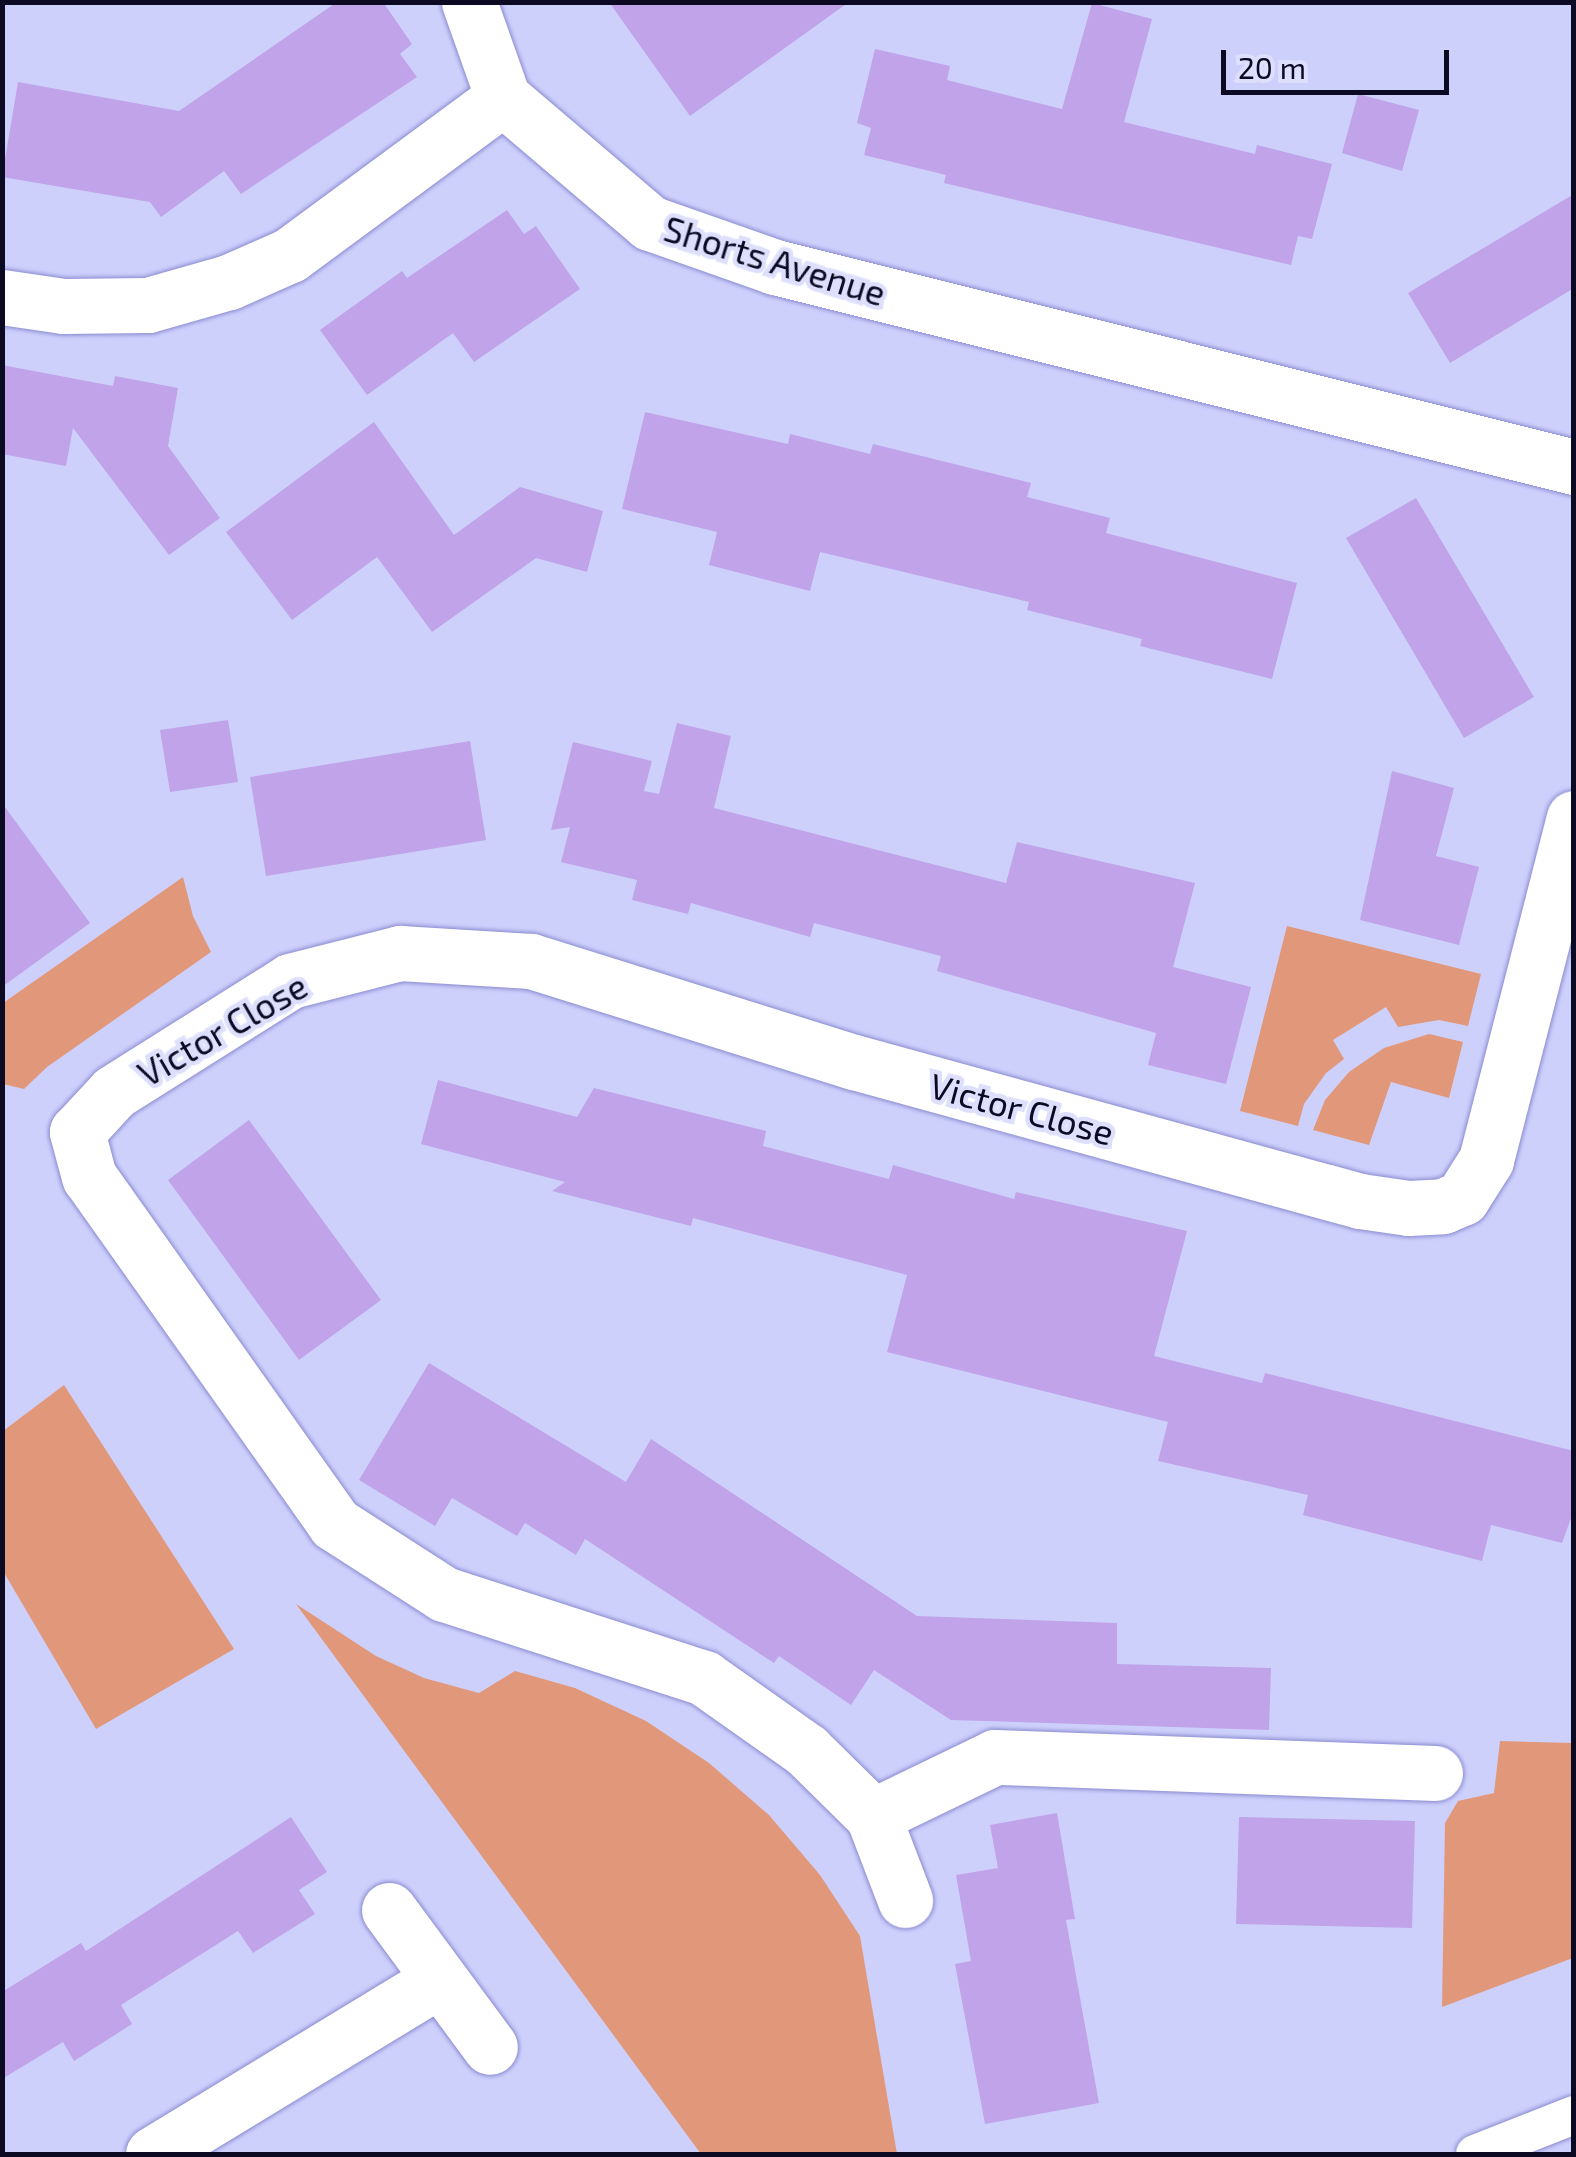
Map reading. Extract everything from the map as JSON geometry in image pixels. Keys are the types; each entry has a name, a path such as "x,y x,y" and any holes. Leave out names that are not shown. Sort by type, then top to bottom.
{"street":[{"path":"2,296 64,306 148,305 229,282 290,255 503,98 469,2"},
{"name":"Shorts Avenue","path":"503,98 650,223 775,267 1574,467"},
{"name":"Victor Close","path":"905,1900 873,1816 806,1750 704,1678 444,1594 335,1524 90,1178 78,1132 114,1092 290,981 400,953 531,961 854,1062 1342,1196 1409,1208 1443,1206 1462,1198 1486,1160 1574,818"},
{"path":"873,1816 995,1756 1435,1773"},
{"path":"389,1910 490,2047"},
{"path":"154,2154 439,1980"}],"lane":[{"path":"1475,2154 1574,2115"}],"shaded area":[{"path":"183,877 193,916 211,952 47,1067 24,1089 3,1084 3,1003"},
{"path":"1287,926 1481,974 1468,1026 1439,1020 1398,1027 1386,1007 1333,1040 1344,1059 1326,1073 1304,1104 1298,1126 1240,1111"},
{"path":"1429,1034 1463,1042 1449,1098 1391,1082 1369,1145 1313,1130 1325,1100 1349,1072 1384,1048"},
{"path":"64,1385 234,1649 96,1729 3,1571 3,1431"},
{"path":"296,1604 376,1656 424,1678 479,1693 515,1671 575,1688 646,1721 709,1763 769,1815 820,1875 860,1936 897,2154 701,2154"},
{"path":"1500,1741 1573,1743 1573,1958 1442,2007 1445,1823 1458,1801 1494,1793"}],"building":[{"path":"337,2 383,2 412,44 400,54 417,77 241,194 224,171 161,217 150,202 2,177 18,82 179,111"},
{"path":"609,2 849,2 690,116"},
{"path":"1092,3 1152,19 1124,122 1255,154 1257,145 1332,164 1312,239 1298,236 1291,265 944,183 946,175 864,155 871,128 857,123 875,49 950,66 947,80 1062,109"},
{"path":"1358,94 1419,110 1402,171 1342,153"},
{"path":"1574,194 1574,288 1450,363 1408,293"},
{"path":"507,210 524,234 536,226 580,289 474,362 453,333 367,395 320,330 402,271 407,278"},
{"path":"2,365 113,386 115,376 178,388 168,446 220,518 169,555 73,428 66,466 2,454"},
{"path":"645,412 788,444 790,434 870,454 873,444 1031,483 1027,497 1110,518 1106,533 1297,583 1272,679 1140,646 1142,639 1027,610 1029,602 820,552 810,591 709,565 717,532 622,509"},
{"path":"374,422 454,535 520,487 603,511 587,572 536,558 432,632 377,557 292,620 226,532"},
{"path":"1416,498 1534,697 1464,738 1346,538"},
{"path":"228,720 238,782 170,792 160,730"},
{"path":"677,723 731,736 714,808 1006,883 1017,842 1195,883 1173,967 1251,987 1226,1084 1148,1065 1156,1033 937,971 941,956 814,923 810,937 691,903 688,914 632,900 637,880 561,862 570,827 551,830 573,742 652,761 644,791 659,794"},
{"path":"470,741 486,840 266,876 250,777"},
{"path":"1392,771 1454,788 1436,856 1479,867 1459,945 1360,920"},
{"path":"2,803 90,923 2,987"},
{"path":"438,1080 577,1117 594,1088 766,1131 763,1146 889,1179 893,1165 1014,1199 1016,1192 1187,1231 1154,1356 1262,1383 1265,1373 1574,1451 1574,1510 1562,1543 1491,1525 1482,1561 1303,1515 1308,1495 1158,1461 1168,1422 887,1352 907,1275 693,1218 691,1226 552,1191 565,1182 421,1144"},
{"path":"249,1120 381,1300 299,1360 168,1180"},
{"path":"429,1363 626,1482 651,1439 917,1616 1117,1623 1117,1664 1271,1668 1269,1730 951,1720 874,1670 851,1705 779,1656 774,1663 585,1539 576,1555 525,1523 517,1536 452,1498 435,1526 359,1480"},
{"path":"1057,1813 1075,1919 1066,1920 1099,2103 985,2124 955,1964 971,1961 956,1875 998,1868 990,1825"},
{"path":"291,1817 327,1872 299,1890 315,1914 253,1953 238,1931 121,2005 132,2024 74,2061 63,2042 2,2079 2,1992 81,1943 86,1951"},
{"path":"1239,1817 1415,1821 1412,1928 1236,1924"}]}
